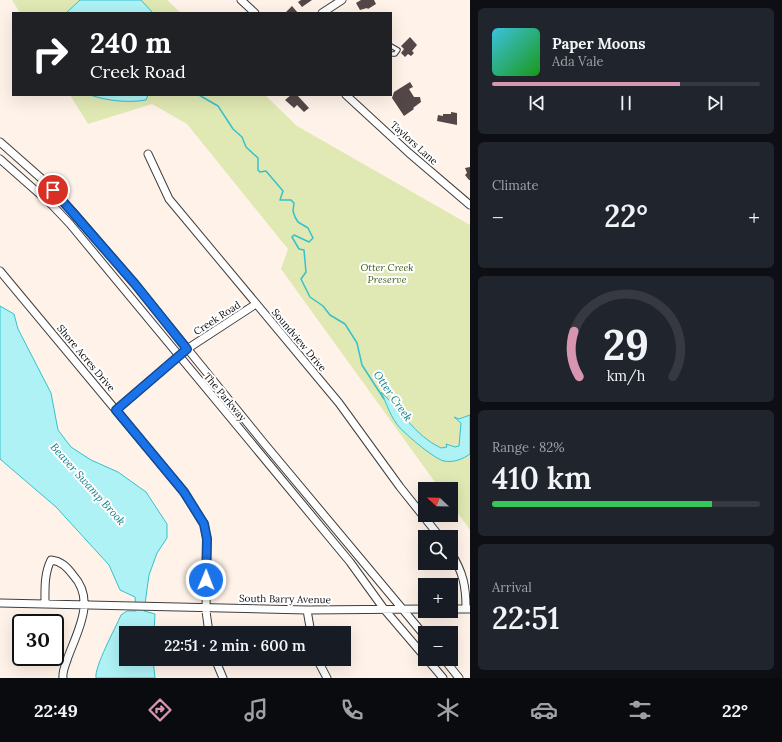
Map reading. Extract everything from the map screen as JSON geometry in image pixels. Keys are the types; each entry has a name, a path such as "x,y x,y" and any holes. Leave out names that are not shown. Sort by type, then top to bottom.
{"street":[{"path":"241,0 254,12"},
{"path":"324,12 342,0"},
{"name":"Taylors Lane","path":"347,96 409,153 470,205"},
{"name":"The Parkway","path":"0,142 42,179 73,212 418,627"},
{"name":"Soundview Drive","path":"148,154 169,199 339,403 400,487 434,530"},
{"name":"The Parkway","path":"0,159 52,205 350,562 384,610 418,649"},
{"name":"Shore Acres Drive","path":"0,271 184,492 204,524 207,539 206,606 208,626"},
{"name":"Creek Road","path":"116,410 187,349 256,304"},
{"path":"257,451 266,445"},
{"path":"266,462 275,456"},
{"path":"45,604 45,577 51,560 64,565 83,589 84,612 61,678"},
{"path":"458,564 461,568 466,590 468,609 458,608"},
{"name":"South Barry Avenue","path":"0,603 206,606 307,610 418,609"},
{"path":"307,610 310,626"},
{"path":"218,666 223,678"},
{"path":"321,666 327,678"},
{"name":"The Parkway","path":"433,666 443,678"},
{"path":"450,666 459,678"}],"lane":[{"path":"392,47 398,50 395,54 392,54"}],"green space":[{"path":"12,0 167,0 180,12 19,12"},
{"name":"Otter Creek Preserve","path":"71,96 266,96 297,126 470,225 470,530 458,514 458,482 435,482 281,269 288,249 187,124 152,104 88,124"}],"water":[{"path":"80,0 141,0 152,12 67,12"},
{"path":"94,96 148,96 146,100 132,101 104,99"},
{"name":"Beaver Swamp Brook","path":"0,306 14,314 18,329 51,393 58,430 71,447 91,460 118,472 146,492 167,524 167,538 157,553 149,575 144,611 155,614 154,626 119,626 119,666 154,666 155,678 96,678 98,665 121,615 127,611 136,611 135,597 120,590 109,565 56,507 0,459"},
{"path":"381,392 423,437 441,448 447,447 446,444 455,447 459,446 461,423 454,417 459,419 470,415 470,454 454,461 444,461 433,455 399,427 391,415"}],"building":[{"path":"301,0 312,0 302,7 298,2"},
{"path":"361,0 374,0 376,4 368,9 360,10 356,3"},
{"path":"292,6 297,12 286,12"},
{"path":"410,37 417,45 412,51 414,53 411,56 408,54 405,57 401,53 404,49 401,46"},
{"path":"410,82 413,87 409,89 414,97 420,97 421,102 404,116 392,98 394,92"},
{"path":"290,96 298,96 309,108 304,112 297,105 294,108 285,100"},
{"path":"451,112 457,113 457,125 437,121 438,115 443,116 443,114 451,114"},
{"path":"470,167 469,180 465,175 467,173 465,168"}],"waterway":[{"name":"Otter Creek","path":"201,96 218,106 233,129 242,137 246,147 258,158 258,170 260,172 266,171 283,191 280,200 291,200 294,203 293,211 295,217 298,222 308,228 313,238 309,242 294,235 292,237 299,249 304,250 306,272 301,279 310,297 323,306 330,315 345,324 357,343 362,365 384,399"}],"route":[{"path":"53,190 135,284 187,349 116,410 184,492 204,524 207,539 206,580"}]}
